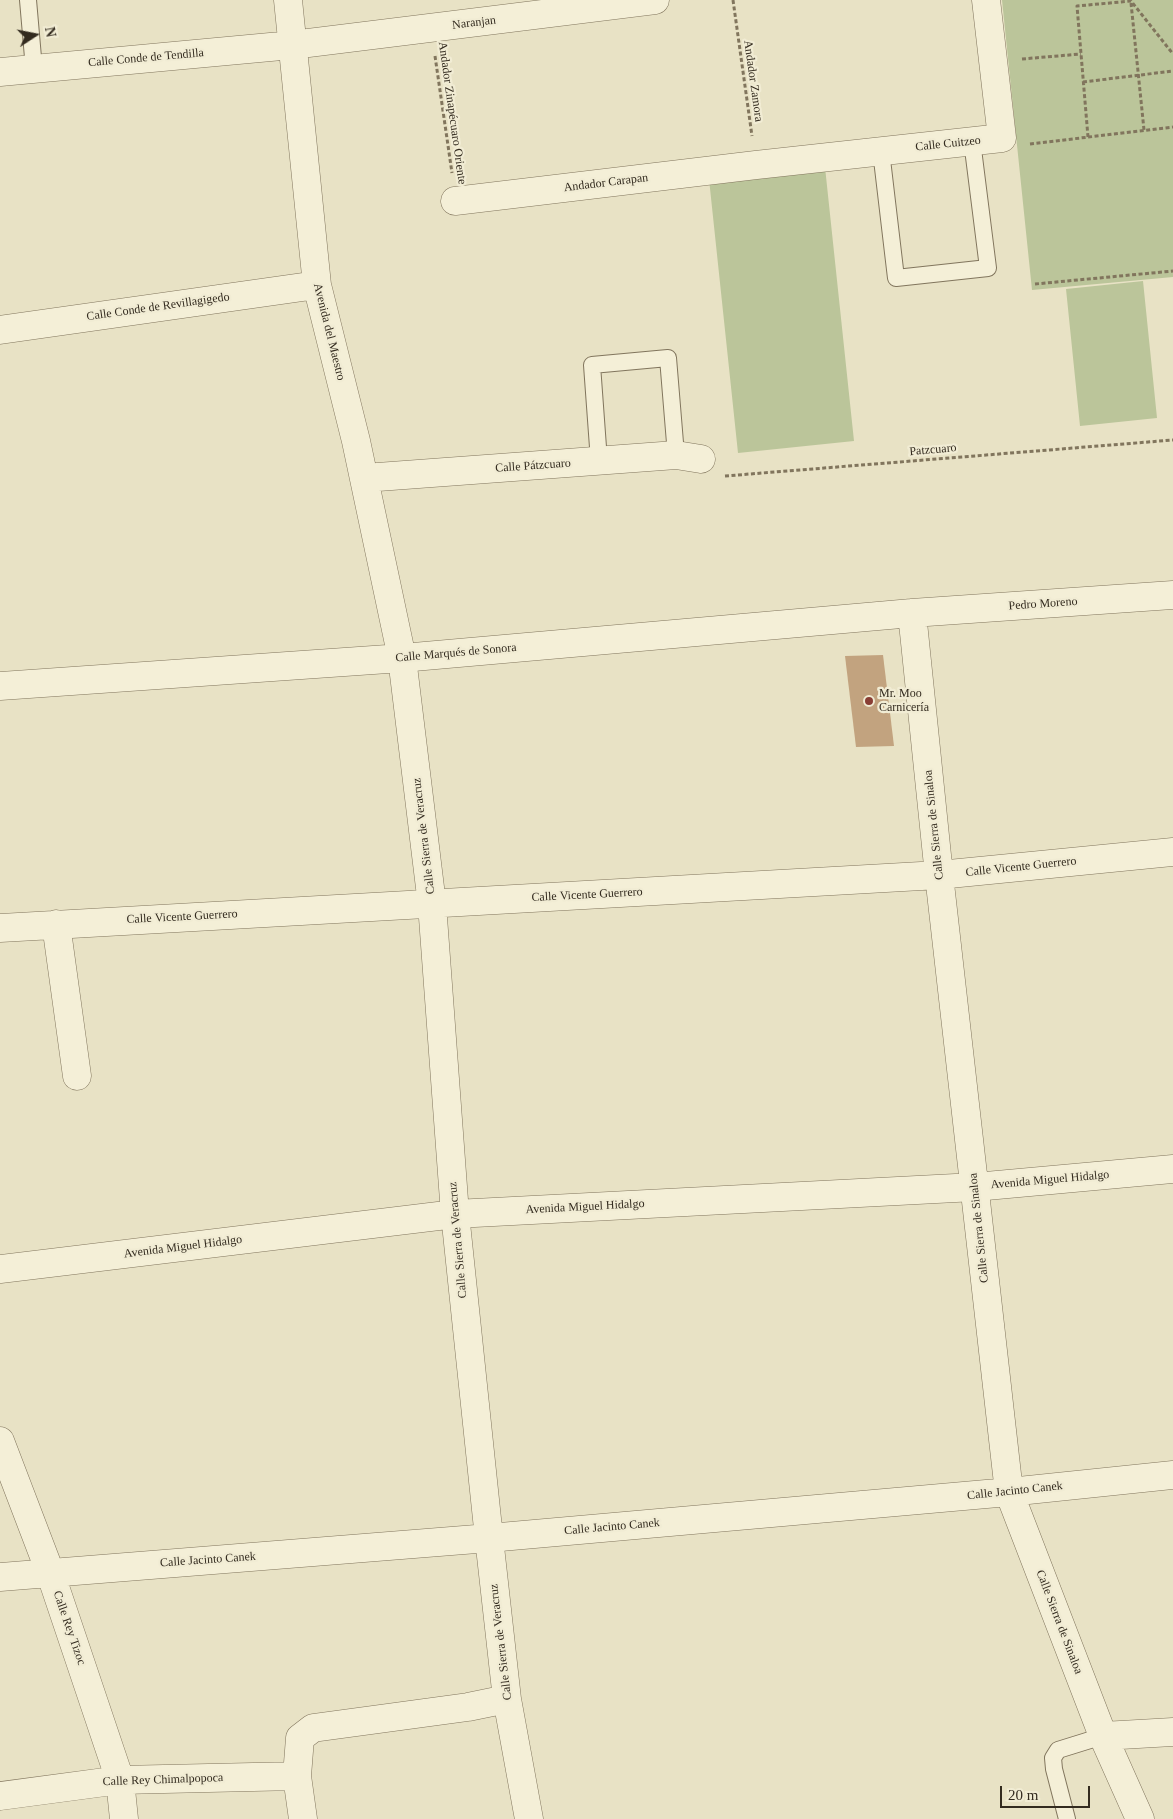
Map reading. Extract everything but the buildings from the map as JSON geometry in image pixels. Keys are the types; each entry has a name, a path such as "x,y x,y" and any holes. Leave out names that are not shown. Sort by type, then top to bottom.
{"street":[{"name":"Avenida del Maestro","path":"288,0 317,284 364,478 402,658"},
{"name":"Naranjan","path":"292,45 655,0"},
{"name":"Calle Cuitzeo","path":"756,165 1002,138 986,0"},
{"name":"Calle Conde de Tendilla","path":"0,72 292,45"},
{"name":"Andador Carapan","path":"456,202 756,165"},
{"name":"Calle Conde de Revillagigedo","path":"0,330 317,284"},
{"name":"Calle Pátzcuaro","path":"364,478 599,461 689,457"},
{"name":"Pedro Moreno","path":"912,613 1173,595"},
{"name":"Calle Marqués de Sonora","path":"0,686 402,658 912,613"},
{"name":"Calle Sierra de Sinaloa","path":"912,613 939,875 1009,1492 1103,1736 1140,1819"},
{"name":"Calle Sierra de Veracruz","path":"402,658 432,904 455,1214 489,1538 507,1699 529,1819"},
{"name":"Calle Vicente Guerrero","path":"0,928 939,875 1173,852"},
{"path":"56,924 77,1076"},
{"name":"Avenida Miguel Hidalgo","path":"0,1269 455,1214 975,1187 1173,1169"},
{"name":"Calle Rey Tizoc","path":"0,1441 50,1572 120,1780 124,1819"},
{"name":"Calle Jacinto Canek","path":"0,1577 489,1538 1009,1492 1173,1475"},
{"path":"303,1819 297,1776 300,1738 313,1728 468,1707 507,1699"},
{"path":"1103,1736 1173,1732"},
{"name":"Calle Rey Chimalpopoca","path":"0,1796 120,1780 297,1776"}],"lane":[{"path":"28,0 34,68"},
{"path":"881,151 896,278 988,268 972,141"},
{"path":"599,461 592,365 668,358 689,457"},
{"path":"1067,1819 1053,1758 1058,1750 1103,1736"}],"path":[{"name":"Andador Zamora","path":"733,0 756,165"},
{"path":"1088,137 1077,6 1131,1"},
{"path":"1131,1 1173,54"},
{"path":"1131,1 1144,130"},
{"name":"Andador Zinapécuaro Oriente","path":"431,28 456,202"},
{"path":"1014,59 1081,54"},
{"path":"1083,82 1173,71"},
{"path":"1024,145 1173,127"},
{"path":"1035,284 1173,271"},
{"name":"Patzcuaro","path":"689,457 723,476 1173,440"}],"green space":[{"path":"1002,0 1173,0 1173,277 1032,290"},
{"path":"825,167 854,441 738,453 709,179"},
{"path":"1143,281 1157,418 1080,426 1066,289"}],"place":[{"name":"Mr. Moo Carnicería","path":"869,701"}]}
